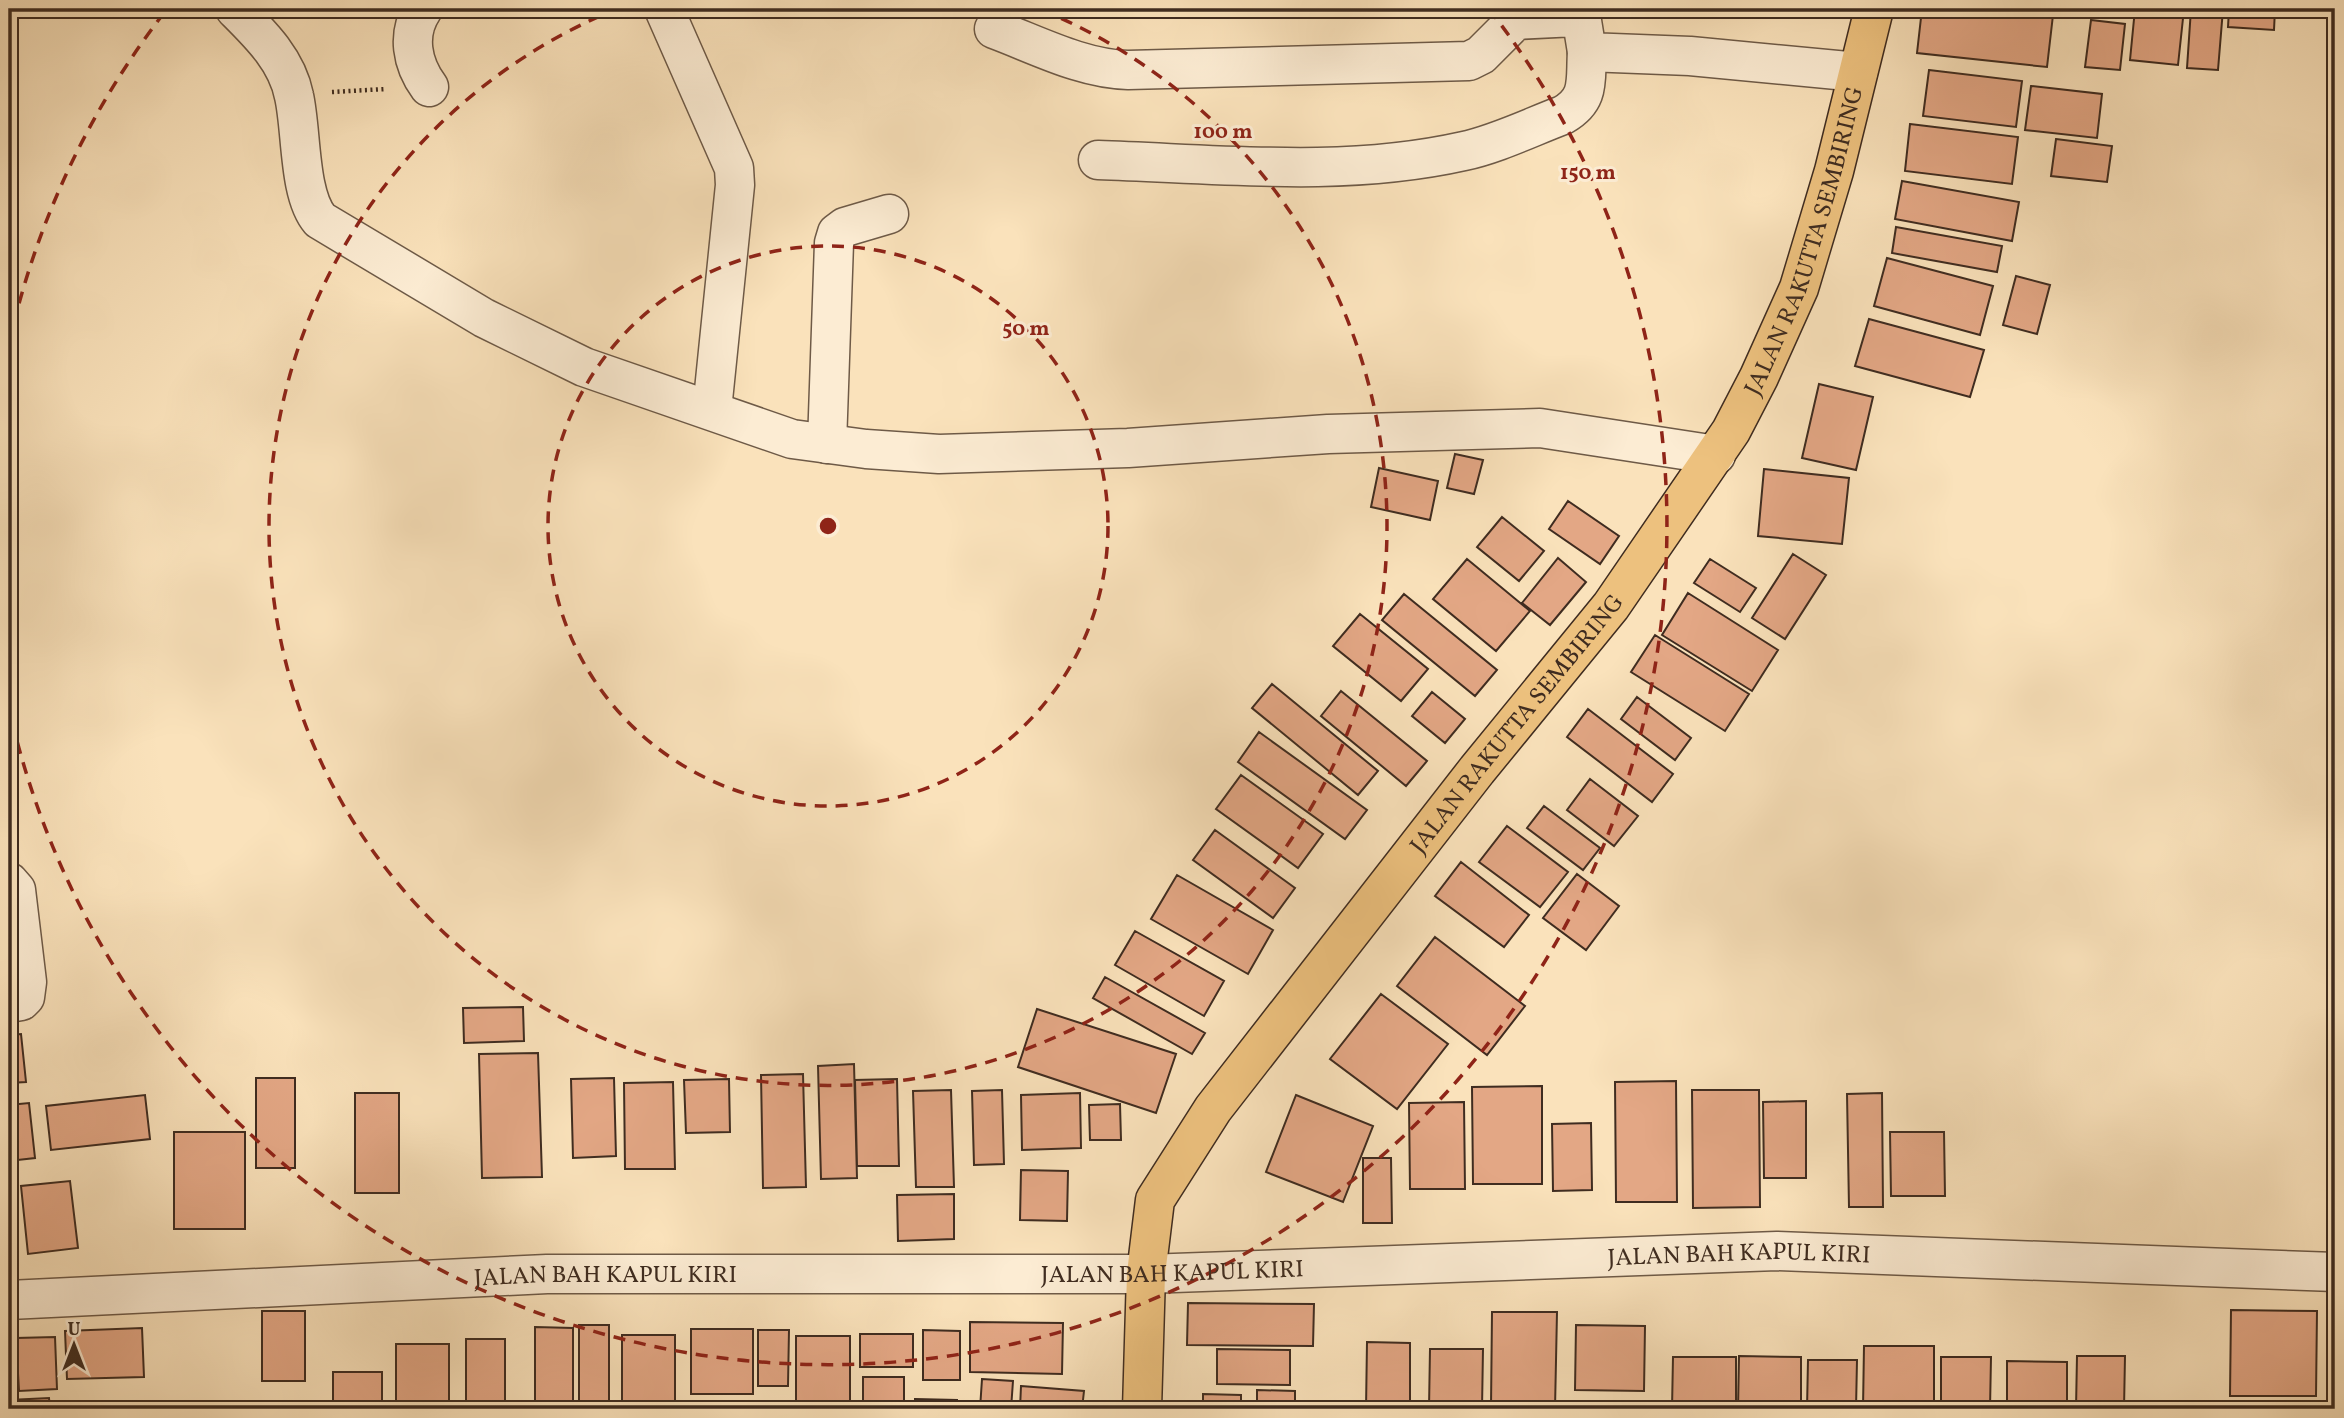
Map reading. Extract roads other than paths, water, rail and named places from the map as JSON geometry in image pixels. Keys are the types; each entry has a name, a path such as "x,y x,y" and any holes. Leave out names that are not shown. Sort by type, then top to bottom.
{"main road":[{"name":"JALAN RAKUTTA SEMBIRING","path":"1142,1409 1146,1274 1155,1200 1213,1110 1477,770 1611,606 1716,455 1759,377 1799,288 1834,171 1874,9"}],"street":[{"path":"235,9 270,46 284,68 294,94 309,202 320,220 484,317 584,367 792,439 866,449 939,454 1128,448 1328,434 1540,428 1716,455"},
{"path":"423,9 414,36 413,53 417,71 429,87"},
{"path":"664,9 734,168 735,185 712,410"},
{"path":"994,29 1108,70 1469,61 1481,55 1516,20 1576,17 1582,21 1587,52 1583,98 1575,108 1563,115 1466,151 1401,162 1332,167 1098,160"},
{"path":"1587,52 1689,56 1858,72"},
{"path":"827,444 834,243 837,233 845,227 889,214"},
{"path":"9,882 16,890 27,990 21,1001 9,1003"},
{"name":"JALAN BAH KAPUL KIRI","path":"9,1300 547,1274 1146,1274 1777,1251 2335,1272"}]}
